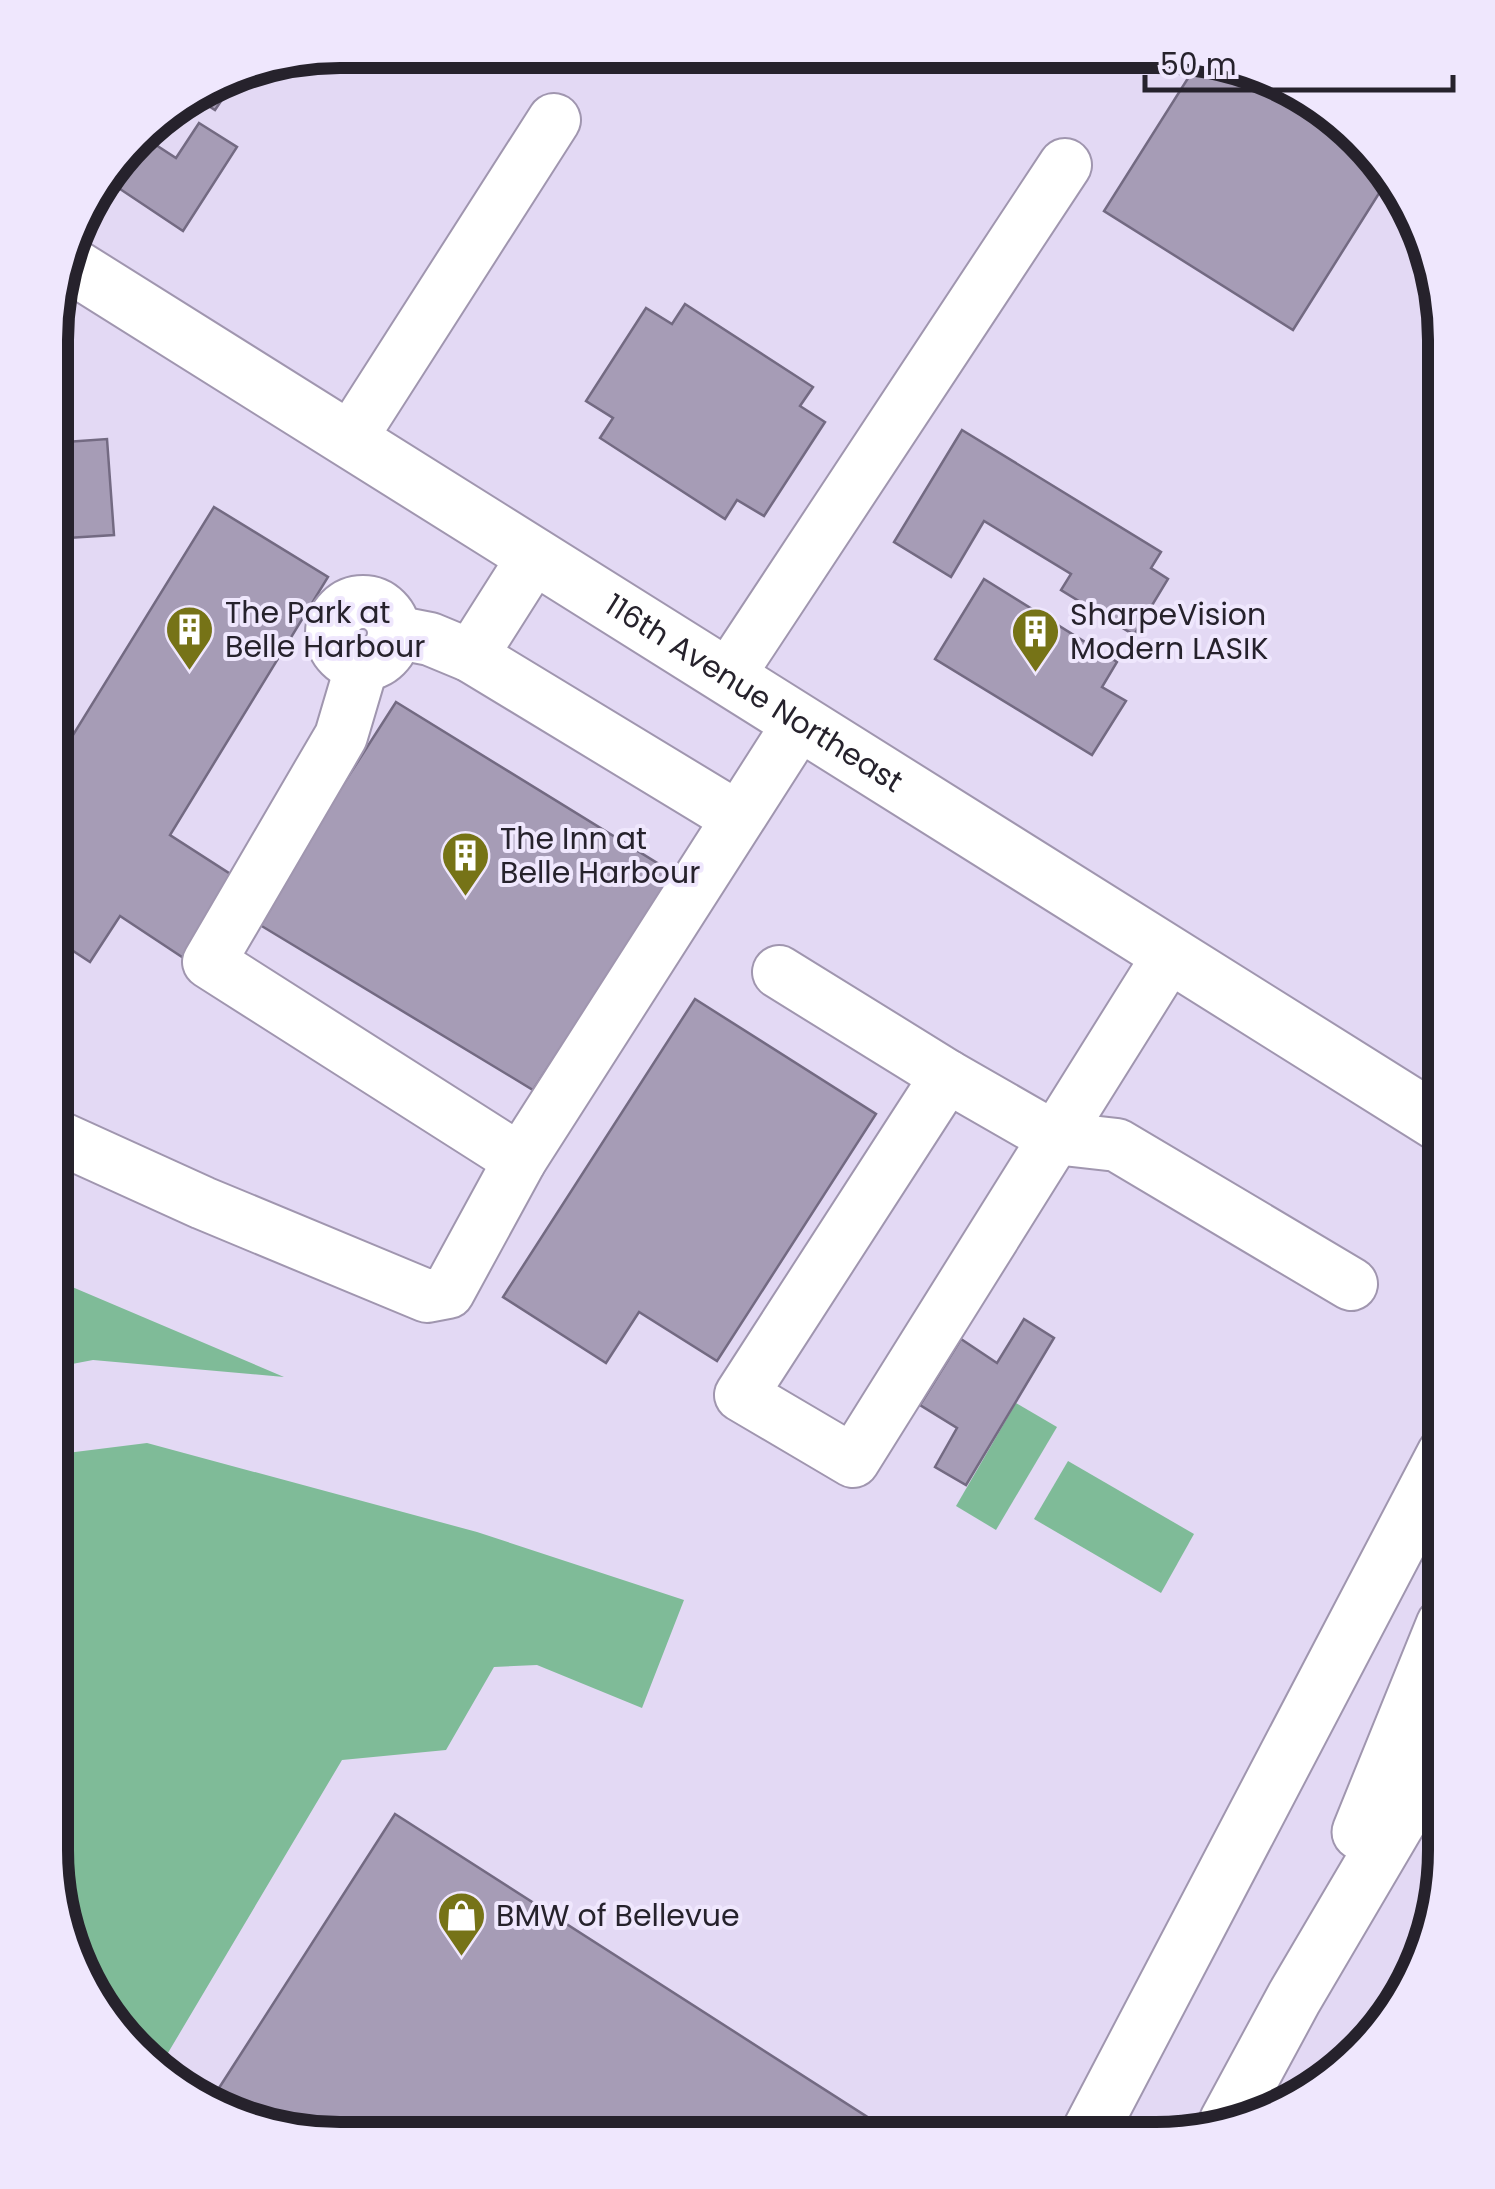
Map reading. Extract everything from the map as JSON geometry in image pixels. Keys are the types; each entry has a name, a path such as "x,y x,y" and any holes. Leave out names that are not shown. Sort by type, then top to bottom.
{"main road":[{"name":"116th Avenue Northeast","path":"77,269 1427,1116"},
{"path":"1095,2122 1427,1487"},
{"path":"1294,1998 1427,1667"},
{"path":"1234,2109 1294,1998 1427,1772"}],"lane":[{"path":"350,439 554,120"},
{"path":"728,676 1065,165"},
{"path":"471,656 535,555"},
{"path":"520,1160 209,962 341,736 378,648 430,639 471,656 738,818"},
{"path":"67,1141 203,1203 427,1296 448,1292 520,1160 800,722"},
{"path":"948,1076 741,1395 853,1461 1170,954"},
{"path":"779,972 1055,1138 1116,1145 1351,1284"}],"green space":[{"path":"67,1285 284,1377 93,1360 67,1365"},
{"path":"1016,1403 1057,1427 996,1530 956,1506"},
{"path":"147,1443 477,1532 684,1600 642,1708 537,1665 494,1667 446,1750 342,1760 165,2058 113,2001 88,1954 70,1885 67,1453"},
{"path":"1068,1461 1194,1534 1161,1593 1034,1519"}],"building":[{"path":"1193,70 1260,88 1292,104 1348,147 1382,188 1293,330 1104,211"},
{"path":"227,93 215,110 204,103"},
{"path":"199,123 237,147 183,231 115,186 152,143 176,158"},
{"path":"685,304 813,387 800,406 825,422 764,516 737,500 725,519 600,438 613,418 586,401 646,308 672,324"},
{"path":"962,430 1161,552 1151,568 1168,579 1134,635 1061,590 1071,574 984,521 951,577 894,542"},
{"path":"107,439 114,535 67,538 67,442"},
{"name":"The Park at Belle Harbour","path":"214,507 328,577 170,835 235,877 185,959 120,916 90,962 67,947 67,745"},
{"name":"SharpeVision Modern LASIK","path":"984,579 1117,662 1102,687 1126,701 1092,755 935,659"},
{"name":"The Inn at Belle Harbour","path":"396,702 675,874 533,1090 255,922"},
{"path":"695,999 876,1114 717,1361 639,1312 606,1363 503,1297"},
{"path":"1024,1319 1054,1338 966,1485 935,1467 957,1428 920,1405 961,1339 997,1363"},
{"name":"BMW of Bellevue","path":"395,1814 875,2122 340,2122 269,2112 217,2092"}],"place":[{"name":"The Park at Belle Harbour","path":"190,672"},
{"name":"SharpeVision Modern LASIK","path":"1035,674"},
{"name":"The Inn at Belle Harbour","path":"465,898"},
{"name":"BMW of Bellevue","path":"461,1958"}]}
